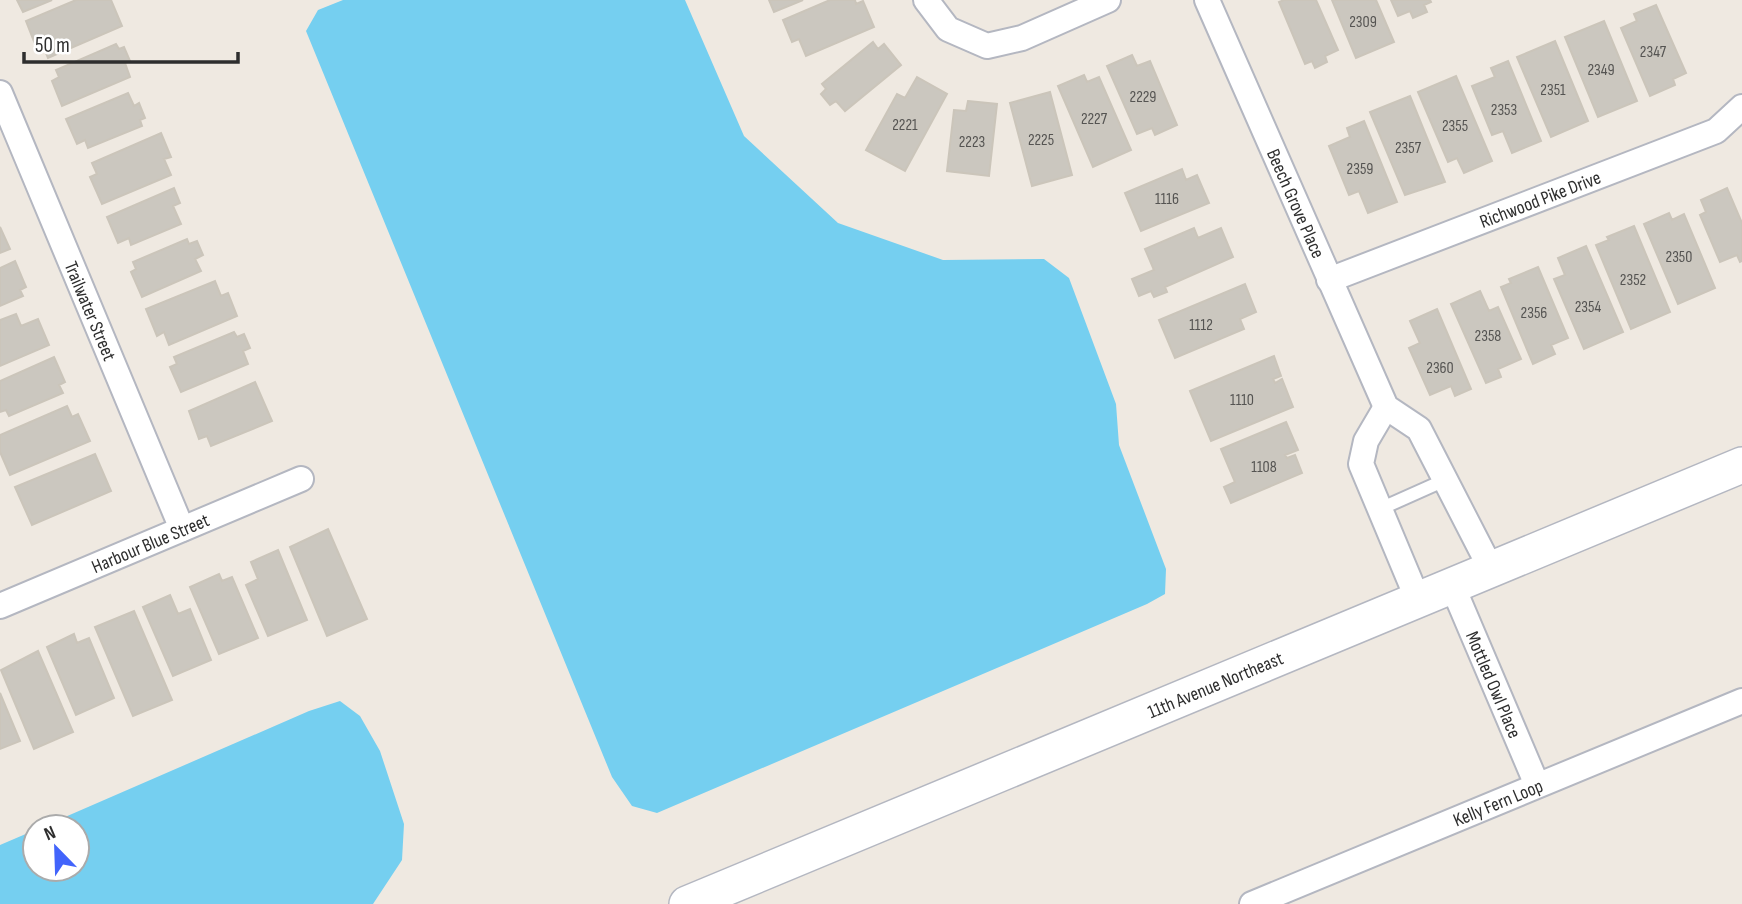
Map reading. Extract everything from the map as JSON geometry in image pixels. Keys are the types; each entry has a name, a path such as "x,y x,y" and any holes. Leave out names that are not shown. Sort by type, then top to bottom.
{"street":[{"path":"926,0 948,29 987,46 1022,38 1108,0"},
{"name":"Beech Grove Place","path":"1207,0 1387,407"},
{"name":"Trailwater Street","path":"0,93 183,529"},
{"name":"Richwood Pike Drive","path":"1329,281 1716,131 1742,107"},
{"path":"1418,600 1361,464 1366,441 1387,407 1419,429 1491,569"},
{"name":"11th Avenue Northeast","path":"687,904 1742,465"},
{"name":"Harbour Blue Street","path":"0,606 301,479"},
{"name":"Mottled Owl Place","path":"1452,585 1537,785"},
{"name":"Kelly Fern Loop","path":"1252,904 1742,701"}],"lane":[{"path":"1380,509 1445,480"}],"water":[{"path":"343,0 685,0 744,136 838,223 943,260 1044,259 1069,278 1116,404 1119,445 1166,569 1165,594 657,813 632,806 612,777 306,31 318,10"},
{"path":"340,701 360,716 380,751 404,824 402,860 373,904 0,904 0,845 21,836 21,883 91,883 91,813 74,813 309,711"}],"building":[{"path":"17,0 52,0 23,12"},
{"path":"76,0 111,0 122,26 48,58 43,46 37,49 26,21"},
{"path":"769,0 803,0 774,12"},
{"path":"830,0 855,0 856,4 863,1 874,27 806,56 799,39 792,42 783,20"},
{"path":"1316,0 1338,50 1325,56 1327,62 1315,68 1312,61 1305,64 1279,2"},
{"path":"1332,0 1376,0 1394,42 1356,58"},
{"path":"1391,0 1431,2 1424,5 1427,12 1413,18 1410,11 1398,16"},
{"path":"1656,5 1686,73 1673,79 1675,85 1650,96 1621,28 1637,21 1634,14"},
{"path":"1604,21 1637,101 1598,117 1565,37"},
{"path":"1555,41 1588,121 1551,137 1517,57"},
{"path":"873,42 878,49 884,44 901,65 845,111 836,101 830,105 821,94 826,89 822,84"},
{"path":"116,44 119,49 124,47 130,61 125,63 130,77 62,106 52,81 59,77 56,70"},
{"path":"1132,55 1137,66 1150,61 1177,125 1155,135 1152,128 1137,134 1107,66"},
{"path":"1508,61 1541,141 1512,153 1503,131 1492,135 1472,86 1495,77 1491,68"},
{"path":"1084,75 1087,82 1099,77 1131,150 1093,167 1058,86"},
{"path":"1456,76 1492,161 1464,173 1457,158 1448,162 1418,92"},
{"path":"917,77 947,94 905,171 866,150 897,94 905,98"},
{"path":"1050,92 1072,175 1032,186 1010,103"},
{"path":"128,93 134,106 139,103 145,118 140,120 142,126 88,148 85,140 77,144 66,119"},
{"path":"1410,96 1445,182 1405,195 1370,112"},
{"path":"968,101 997,104 989,176 947,171 954,110 966,111"},
{"path":"1364,121 1397,202 1368,213 1359,191 1349,195 1329,146 1350,137 1347,128"},
{"path":"161,133 171,157 164,159 171,175 102,204 90,177 97,174 92,163"},
{"path":"1182,169 1186,180 1197,175 1209,203 1141,231 1125,193"},
{"path":"174,188 180,203 173,206 181,224 131,245 129,238 118,243 107,217"},
{"path":"1727,188 1742,223 1740,262 1737,255 1720,262 1700,215 1706,212 1701,200"},
{"path":"1669,213 1672,220 1684,214 1715,288 1678,304 1644,224"},
{"path":"1634,226 1670,312 1631,329 1596,245 1609,240 1607,237"},
{"path":"0,227 10,249 0,253"},
{"path":"1194,228 1198,238 1221,228 1233,257 1165,287 1167,292 1154,297 1151,291 1139,296 1132,279 1154,270 1145,249"},
{"path":"187,239 189,244 197,241 203,255 195,259 201,271 142,297 131,272 136,269 133,262"},
{"path":"1586,246 1623,332 1584,349 1554,279 1565,275 1558,258"},
{"path":"15,261 26,287 20,290 23,296 0,306 0,268"},
{"path":"1538,267 1568,338 1551,345 1555,354 1533,364 1501,287 1511,283 1509,279"},
{"path":"215,281 221,296 228,293 237,316 169,345 164,332 157,336 146,309"},
{"path":"1245,284 1256,312 1240,319 1244,329 1175,358 1159,320"},
{"path":"1480,291 1489,311 1498,307 1521,359 1498,369 1501,377 1486,383 1451,304"},
{"path":"1437,309 1471,389 1455,396 1451,386 1430,395 1409,348 1420,343 1410,321"},
{"path":"16,314 21,326 38,319 49,345 0,366 0,320"},
{"path":"234,332 237,337 244,334 250,348 243,351 248,364 181,392 170,367 177,364 174,357"},
{"path":"1274,356 1281,376 1273,379 1275,383 1282,379 1293,407 1211,441 1190,391"},
{"path":"54,357 65,382 59,385 63,393 9,416 6,410 0,412 0,381"},
{"path":"255,382 272,421 211,446 207,436 199,439 189,411"},
{"path":"67,406 72,417 78,414 90,441 10,475 0,452 0,435"},
{"path":"1286,422 1298,450 1285,455 1287,458 1295,455 1302,473 1231,503 1224,487 1235,482 1221,449"},
{"path":"95,454 111,491 32,525 15,487"},
{"path":"328,529 367,619 327,636 290,547"},
{"path":"278,550 307,620 268,636 246,585 258,579 251,562"},
{"path":"219,574 222,581 232,577 258,638 219,654 190,587"},
{"path":"170,595 178,614 190,609 211,660 173,676 143,607"},
{"path":"134,611 172,700 133,716 95,627"},
{"path":"74,634 77,643 89,638 114,698 76,715 47,647"},
{"path":"38,651 73,732 34,749 1,670"},
{"path":"0,693 20,741 0,749"}]}
